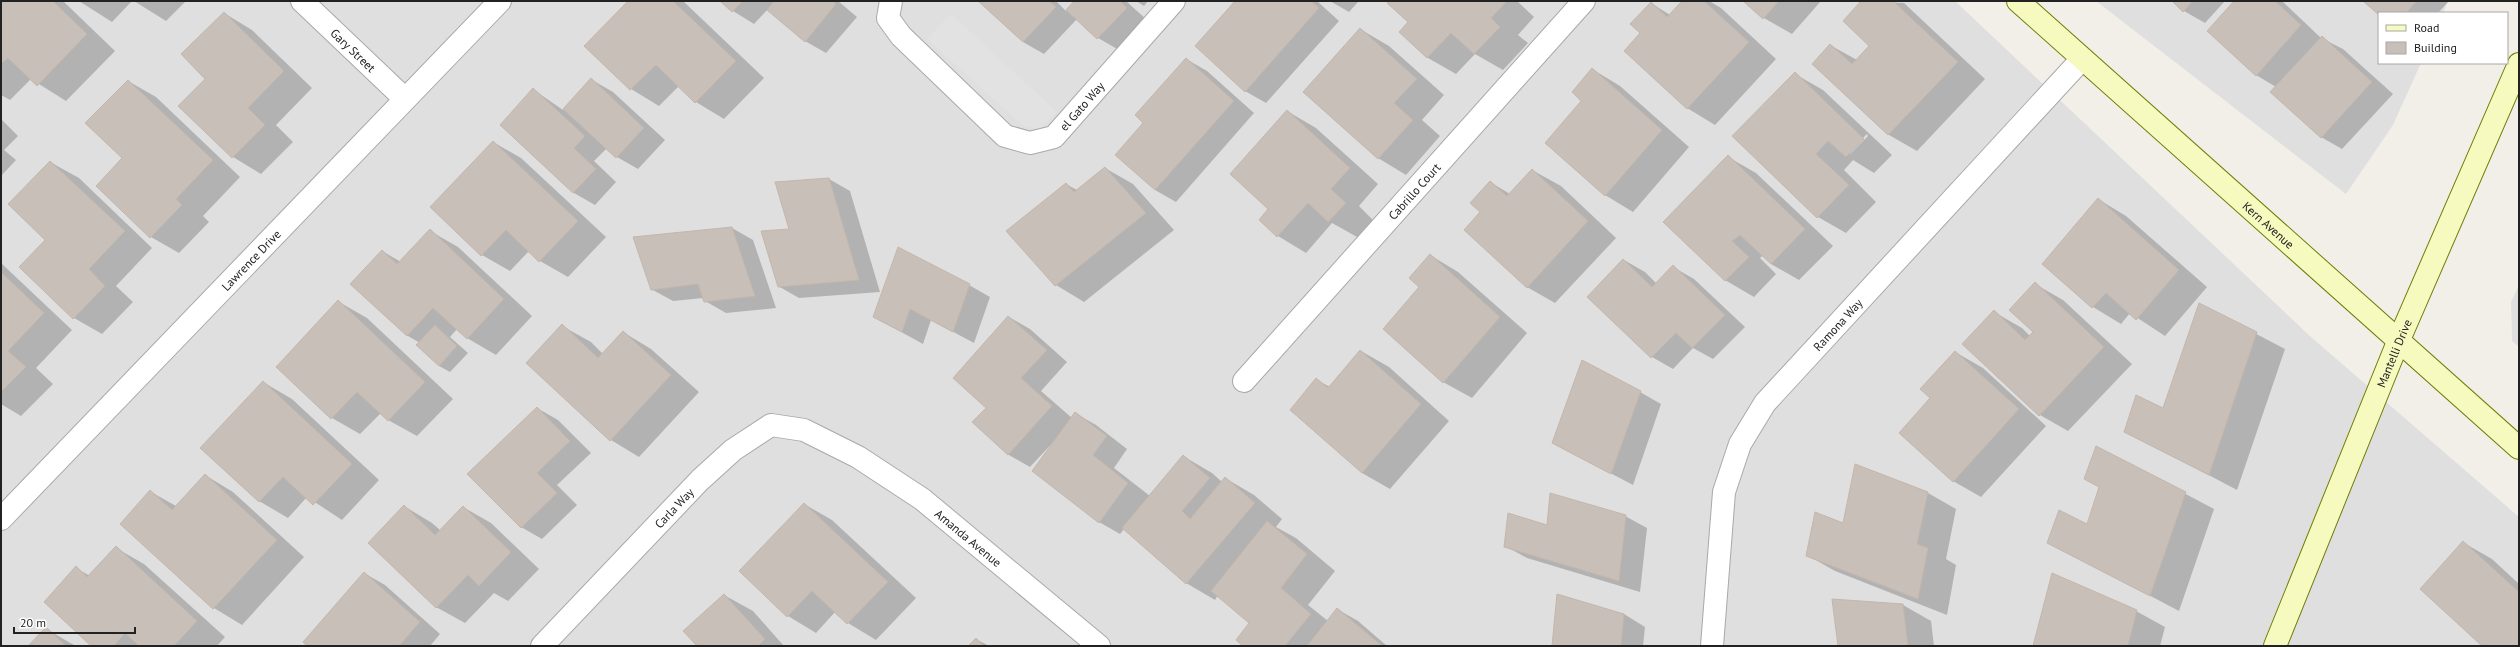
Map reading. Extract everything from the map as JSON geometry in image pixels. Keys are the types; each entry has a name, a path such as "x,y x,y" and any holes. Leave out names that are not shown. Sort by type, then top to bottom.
{"street":[{"name":"Gary Street","path":"302,1 405,99"},
{"name":"Lawrence Drive","path":"1,519 500,1"},
{"name":"el Gato Way","path":"889,9 901,36 1005,136 1030,143 1054,137 1174,1"},
{"name":"Cabrillo Court","path":"1244,381 1584,1"},
{"name":"Kern Avenue","path":"2018,1 2398,342 2519,448"},
{"name":"Ramona Way","path":"1712,646 1724,492 1740,444 1765,403 2082,59"},
{"name":"Mantelli Drive","path":"2275,646 2398,342 2519,64"},
{"name":"Carla Way","path":"542,646 700,480 733,450 771,425 804,430 830,443"},
{"name":"Amanda Avenue","path":"830,443 864,461 922,499 1099,646"}],"shaded area":[{"path":"1,1 1955,1 2311,337 2519,517 2519,646 1,646"},
{"path":"2096,1 2448,1 2443,12 2378,12 2378,64 2421,64 2393,125 2346,194"},
{"path":"951,14 1057,112 1041,128 1025,127 927,39"},
{"path":"2519,285 2519,347 2512,341 2511,302"}],"building":[{"path":"1,1 53,1 87,34 37,86 8,58 1,64"},
{"path":"628,1 673,1 736,61 695,103 656,65 630,90 584,46"},
{"path":"720,1 743,1 732,12"},
{"path":"774,1 833,1 836,4 805,42 767,10"},
{"path":"978,1 1049,1 1056,7 1023,42"},
{"path":"1074,1 1120,1 1127,8 1097,39 1066,10"},
{"path":"1235,1 1311,1 1319,8 1245,92 1195,46"},
{"path":"1389,1 1507,1 1491,18 1500,27 1474,54 1451,33 1427,58 1399,32 1408,22 1387,3"},
{"path":"1682,1 1704,1 1749,42 1687,109 1624,51 1640,33 1630,24 1651,2 1667,17"},
{"path":"1743,1 1779,1 1763,19"},
{"path":"1861,1 1893,1 1958,62 1888,135 1812,64 1830,44 1852,64 1869,46 1843,21"},
{"path":"2172,1 2193,1 2183,12"},
{"path":"2234,1 2275,1 2301,25 2256,76 2207,31"},
{"path":"2363,1 2417,1 2407,12 2378,12 2378,14"},
{"path":"224,12 284,71 248,108 265,125 232,158 178,106 205,79 181,54"},
{"path":"1360,28 1417,79 1394,103 1413,120 1378,159 1303,92"},
{"path":"2322,36 2372,82 2321,138 2270,92"},
{"path":"1186,58 1234,101 1155,190 1115,155 1143,123 1135,115"},
{"path":"1592,68 1662,130 1605,196 1545,143 1581,101 1572,92"},
{"path":"1795,72 1864,139 1846,157 1828,141 1816,154 1849,185 1817,218 1732,136"},
{"path":"591,78 644,128 616,158 563,109"},
{"path":"128,80 213,160 176,199 182,205 150,238 96,186 122,158 85,123"},
{"path":"533,88 585,136 574,148 596,169 573,193 500,125"},
{"path":"1287,110 1350,168 1331,189 1346,203 1328,222 1308,203 1277,237 1259,220 1268,209 1230,174"},
{"path":"493,141 578,221 539,262 506,230 481,256 430,207"},
{"path":"1728,155 1805,229 1771,264 1740,235 1732,241 1749,257 1725,281 1663,222"},
{"path":"50,161 125,231 89,269 105,286 73,319 19,267 45,240 8,204"},
{"path":"1105,167 1146,213 1055,286 1006,231 1066,183 1074,192"},
{"path":"1532,169 1588,221 1527,288 1464,230 1480,212 1470,203 1490,181 1507,196"},
{"path":"829,178 859,280 778,287 761,231 789,229 775,182"},
{"path":"2098,198 2179,270 2136,320 2106,293 2092,308 2042,264"},
{"path":"732,227 755,296 704,302 698,284 651,290 633,237"},
{"path":"430,229 504,299 467,339 433,308 407,336 350,284 382,250 397,264"},
{"path":"898,247 970,284 953,332 910,309 902,332 873,317"},
{"path":"1430,254 1500,317 1443,383 1383,329 1419,287 1409,278"},
{"path":"1623,259 1652,287 1673,265 1725,315 1692,348 1676,333 1651,358 1587,297"},
{"path":"1,272 44,313 8,351 26,367 1,392"},
{"path":"2035,282 2104,347 2039,416 1962,344 1994,310 2025,340 2033,332 2009,310"},
{"path":"338,300 425,382 388,421 357,392 331,419 276,367"},
{"path":"2199,303 2257,332 2209,475 2124,432 2136,395 2163,408"},
{"path":"1008,316 1047,350 1021,378 1052,406 1008,455 972,422 986,408 953,378"},
{"path":"562,324 598,358 623,331 671,375 610,441 526,363"},
{"path":"435,325 457,346 439,366 416,345"},
{"path":"1360,350 1421,404 1362,473 1290,410 1316,378 1328,388"},
{"path":"1955,351 2019,409 1953,482 1899,433 1930,398 1920,389"},
{"path":"1582,360 1641,391 1611,474 1552,443"},
{"path":"263,381 352,464 313,505 283,477 259,502 200,448"},
{"path":"537,407 570,441 537,473 557,493 521,528 467,474"},
{"path":"1075,412 1107,436 1093,455 1128,483 1099,523 1032,471"},
{"path":"2096,446 2186,492 2150,596 2047,543 2059,510 2087,524 2099,487 2084,479"},
{"path":"1183,455 1210,478 1182,511 1190,519 1225,477 1255,503 1186,584 1122,528"},
{"path":"1855,464 1928,492 1917,544 1928,548 1918,599 1806,556 1815,512 1843,523"},
{"path":"205,474 277,540 213,609 120,524 150,490 172,510"},
{"path":"1550,493 1626,515 1619,581 1504,547 1508,513 1547,525"},
{"path":"804,503 888,582 847,624 812,591 787,617 739,571"},
{"path":"404,505 435,535 463,506 511,552 479,586 468,575 436,608 368,543"},
{"path":"1267,521 1307,554 1281,588 1311,614 1285,646 1243,646 1236,640 1249,623 1211,591"},
{"path":"2463,541 2519,592 2519,646 2482,646 2420,589"},
{"path":"116,546 197,621 174,646 139,646 125,633 114,646 91,646 44,602 76,566 87,577"},
{"path":"364,572 420,622 399,646 307,646 303,642"},
{"path":"2052,573 2137,610 2128,646 2033,646"},
{"path":"724,594 765,639 758,646 697,646 683,631"},
{"path":"1557,594 1624,614 1621,646 1552,646"},
{"path":"1832,599 1903,604 1908,646 1838,646"},
{"path":"1337,608 1382,646 1307,646"},
{"path":"46,627 66,646 28,646"},
{"path":"976,638 984,646 968,646"}]}
